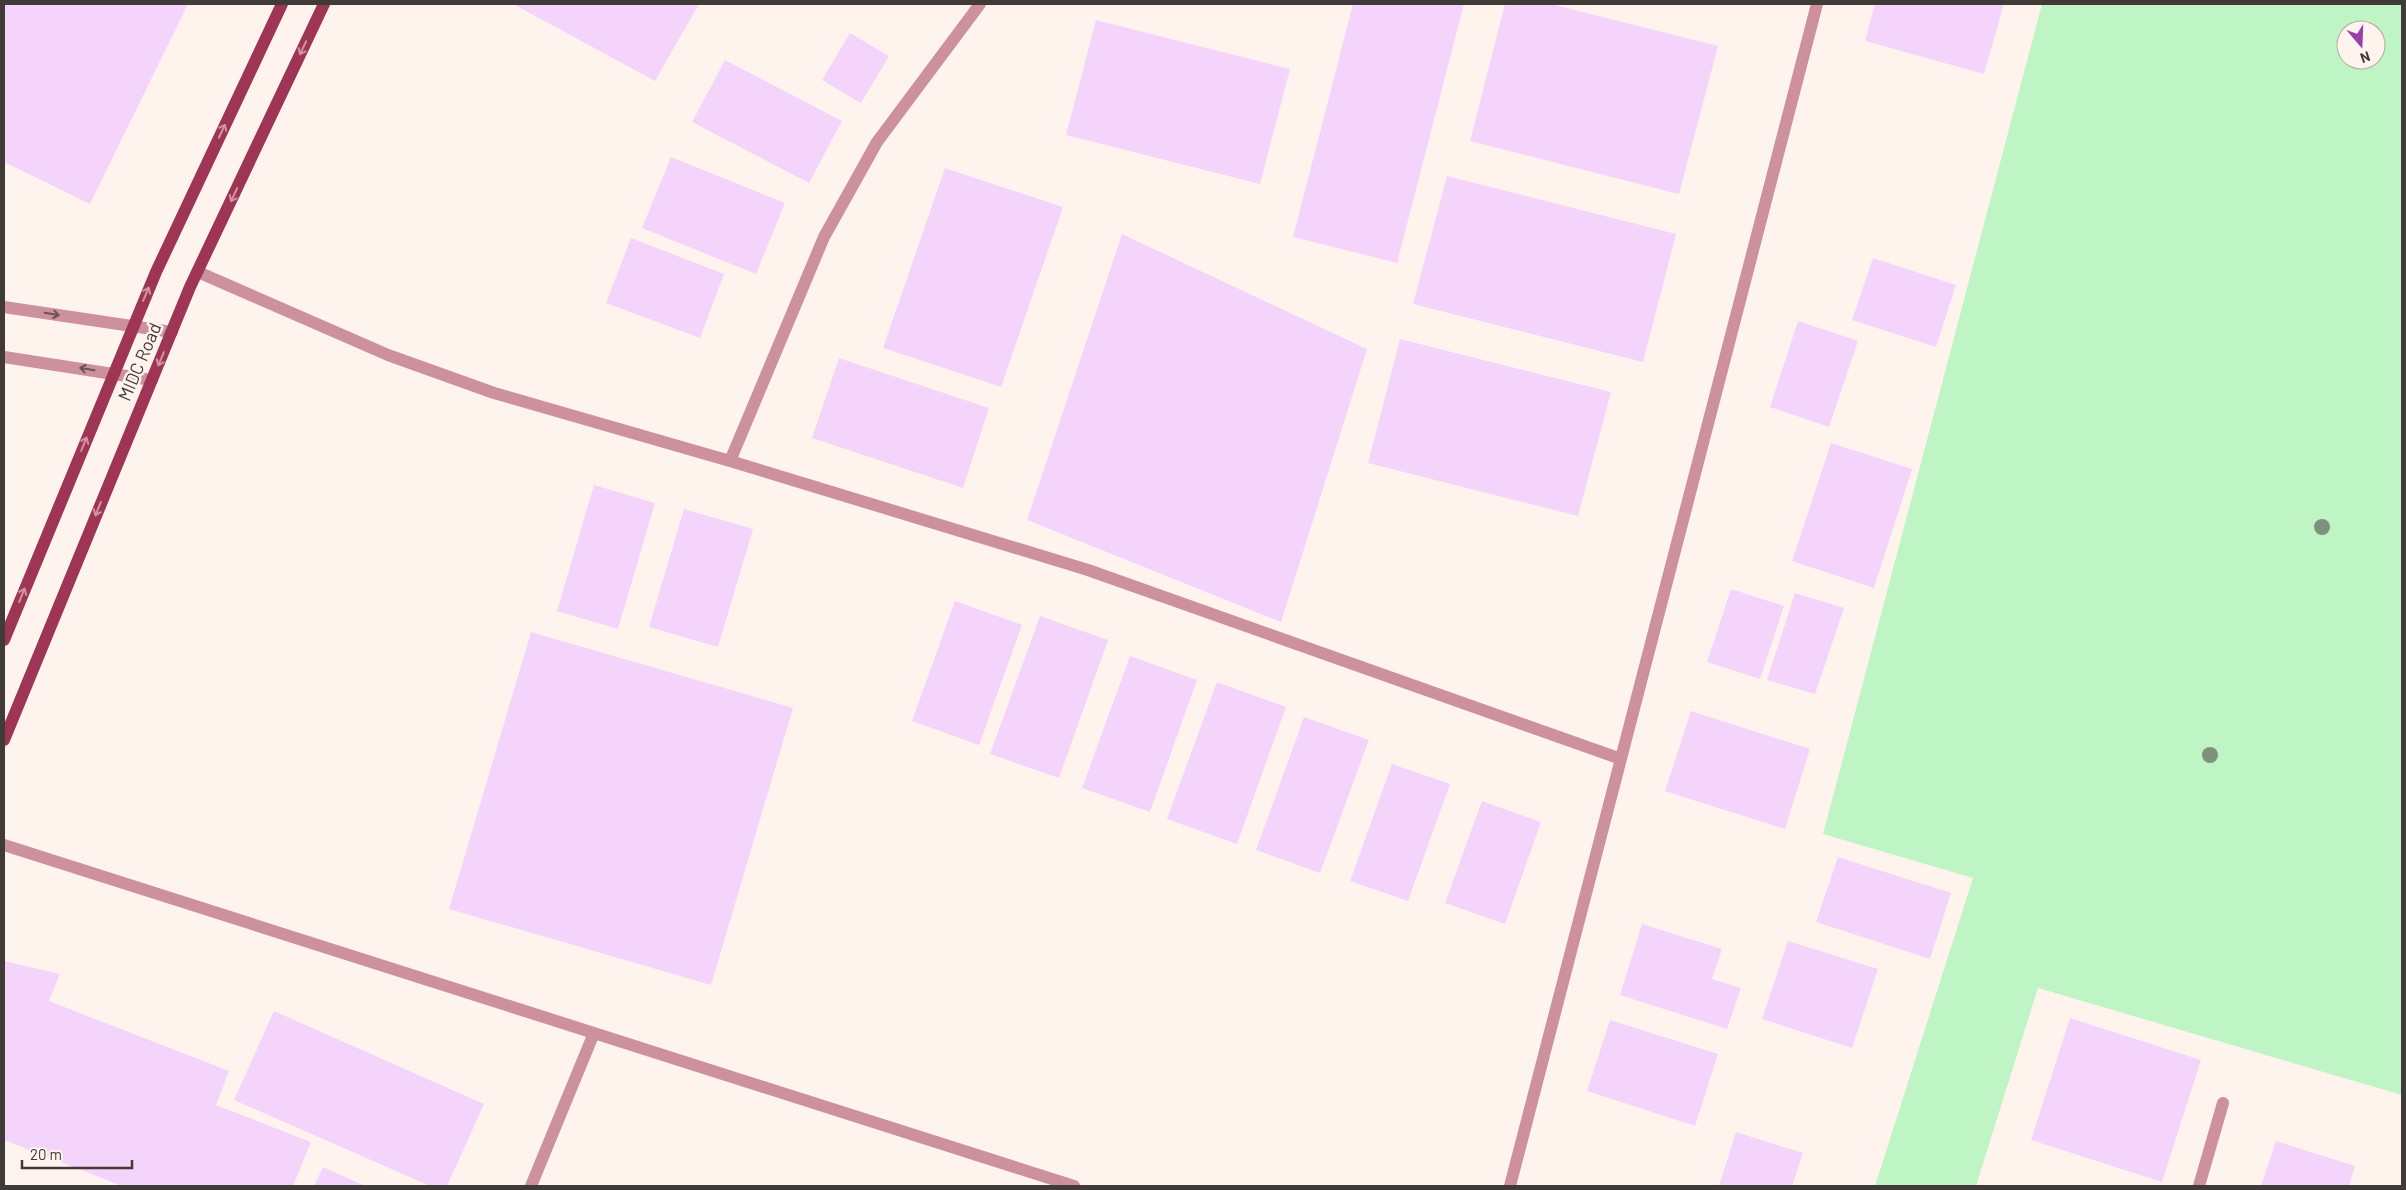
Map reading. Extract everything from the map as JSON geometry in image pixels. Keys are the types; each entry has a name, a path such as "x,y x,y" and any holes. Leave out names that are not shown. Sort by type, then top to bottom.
{"main road":[{"name":"MIDC Road","path":"4,640 156,272 282,4"},
{"name":"MIDC Road","path":"4,740 198,272 324,4"}],"street":[{"path":"730,462 824,237 876,142 980,4"},
{"path":"1510,1186 1817,4"},
{"path":"198,272 388,355 494,393 1088,570 1621,759"},
{"path":"4,307 172,332"},
{"path":"4,357 152,380"},
{"path":"4,845 1074,1186"},
{"path":"531,1186 594,1033"},
{"path":"2199,1186 2223,1103"}],"green space":[{"path":"2042,4 2402,4 2402,1095 2038,988 1976,1186 1875,1186 1973,878 1823,834"}],"building":[{"path":"4,4 188,4 90,204 4,162"},
{"path":"513,4 699,4 655,81"},
{"path":"1353,4 1464,4 1397,263 1293,237"},
{"path":"1505,4 1551,4 1718,46 1679,194 1470,141"},
{"path":"1875,4 2004,4 1984,74 1865,41"},
{"path":"1096,20 1290,69 1260,184 1066,135"},
{"path":"850,33 889,56 861,103 822,80"},
{"path":"725,60 842,121 809,183 692,122"},
{"path":"671,157 785,203 756,274 642,228"},
{"path":"945,168 1063,207 1001,387 883,348"},
{"path":"1447,176 1676,234 1643,362 1413,304"},
{"path":"1122,234 1367,349 1281,622 1027,520"},
{"path":"631,238 724,274 700,338 606,303"},
{"path":"1873,258 1956,285 1936,347 1852,320"},
{"path":"1798,321 1858,341 1829,427 1770,407"},
{"path":"1400,339 1611,392 1578,516 1368,463"},
{"path":"839,358 989,408 963,488 812,438"},
{"path":"1831,443 1912,469 1874,588 1792,561"},
{"path":"594,485 655,503 618,629 557,611"},
{"path":"684,509 753,529 718,647 649,627"},
{"path":"1731,589 1784,606 1760,679 1707,662"},
{"path":"1795,593 1844,608 1815,694 1767,680"},
{"path":"955,601 1022,625 979,745 912,721"},
{"path":"1040,616 1108,640 1059,778 990,754"},
{"path":"531,632 793,708 711,985 449,909"},
{"path":"1130,656 1197,680 1150,812 1082,788"},
{"path":"1217,682 1286,707 1237,844 1167,819"},
{"path":"1691,711 1810,749 1785,829 1665,791"},
{"path":"1304,717 1369,740 1320,873 1256,850"},
{"path":"1392,764 1450,784 1408,901 1350,881"},
{"path":"1482,801 1541,822 1505,924 1445,903"},
{"path":"1838,857 1951,893 1930,959 1816,922"},
{"path":"1642,924 1722,949 1712,979 1741,988 1727,1029 1620,995"},
{"path":"1788,941 1878,969 1852,1048 1762,1019"},
{"path":"4,961 60,974 49,1001 229,1071 216,1105 311,1142 293,1186 122,1186 4,1140"},
{"path":"274,1011 484,1104 447,1186 430,1186 234,1100"},
{"path":"2070,1018 2201,1060 2162,1182 2031,1140"},
{"path":"1610,1020 1718,1054 1695,1126 1587,1091"},
{"path":"1736,1132 1803,1153 1792,1186 1719,1186"},
{"path":"2276,1141 2355,1166 2349,1186 2261,1186"},
{"path":"323,1167 365,1186 314,1186"}]}
